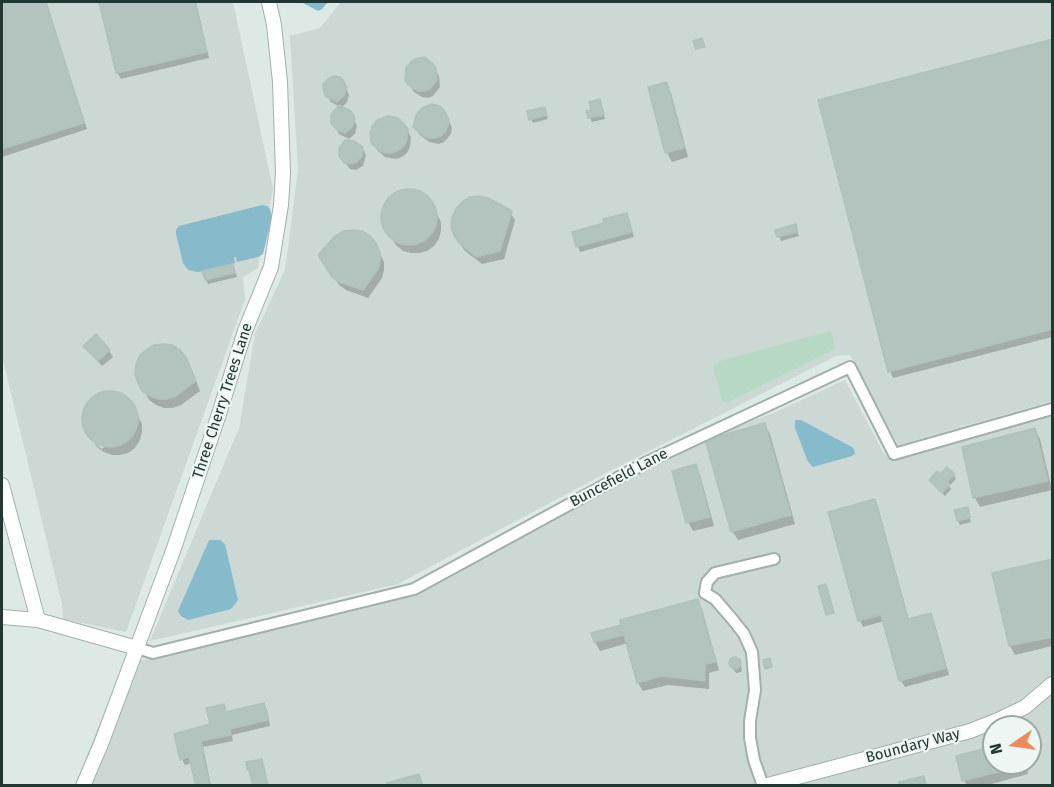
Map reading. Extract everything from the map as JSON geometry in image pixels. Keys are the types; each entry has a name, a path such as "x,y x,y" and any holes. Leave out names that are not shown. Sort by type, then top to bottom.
{"street":[{"name":"Three Cherry Trees Lane","path":"83,786 173,551 275,247 283,173 280,82 274,25 269,2"},
{"name":"Buncefield Lane","path":"136,648 153,653 414,589 646,462 850,367 894,454 1053,409"},
{"path":"2,485 38,620"},
{"path":"763,786 754,760 750,738 755,690 752,652 744,634 734,620 715,599 705,593 707,582 716,573 774,559"},
{"path":"2,617 38,620 136,648"},
{"name":"Boundary Way","path":"763,786 970,731 1025,707 1053,684"}],"shaded area":[{"path":"2,2 233,2 273,189 258,268 243,277 245,299 126,632 63,619 62,604 2,356"},
{"path":"341,2 1052,2 1052,401 898,445 850,355 836,356 604,474 398,584 150,641 239,428 255,334 285,270 298,171 290,36 320,28"},
{"path":"845,380 883,452 889,459 928,451 1052,413 1052,785 75,786 125,658 149,659 418,594 581,503 712,436 771,414"}],"green space":[{"path":"831,331 835,349 728,402 722,401 713,367 719,361"}],"water":[{"path":"301,2 328,2 318,11"},
{"path":"262,205 270,209 272,217 263,254 237,262 234,257 235,263 198,272 188,270 183,263 176,234 179,226"},
{"path":"795,420 801,420 852,447 855,454 813,467 808,462 795,428"},
{"path":"209,540 220,540 225,544 238,600 231,609 188,620 178,611"}],"building":[{"path":"2,2 46,2 84,123 2,149"},
{"path":"99,2 195,2 207,52 116,73"},
{"path":"702,38 705,47 696,49 693,41"},
{"path":"1053,39 1053,329 888,372 818,100"},
{"path":"425,57 436,68 437,80 430,89 417,91 405,80 406,68 415,59"},
{"path":"334,76 340,77 347,87 344,96 337,102 325,96 323,87 328,79"},
{"path":"667,82 684,148 665,153 648,87"},
{"path":"600,99 604,115 588,118 586,111 591,110 589,102"},
{"path":"432,104 440,106 449,120 441,136 428,138 413,127 416,115 422,108"},
{"path":"339,105 351,111 355,118 352,127 345,133 337,130 331,123 331,115"},
{"path":"545,107 547,115 529,120 527,111"},
{"path":"388,116 398,118 408,129 404,146 392,153 380,151 371,143 372,127 377,120"},
{"path":"345,140 354,141 363,147 362,156 357,162 344,163 339,156 339,148"},
{"path":"409,189 429,197 437,217 429,237 409,245 389,237 381,217 389,197"},
{"path":"470,197 488,198 512,211 500,251 476,257 459,243 451,227 452,217 462,202"},
{"path":"627,213 632,232 576,247 572,232 604,223 603,219"},
{"path":"796,224 798,232 777,237 775,230"},
{"path":"344,231 362,231 370,236 380,252 378,269 363,290 339,282 332,277 318,255 335,236"},
{"path":"233,264 235,273 205,280 202,271"},
{"path":"96,334 110,350 98,361 83,346"},
{"path":"154,345 172,345 180,350 186,357 196,381 176,396 158,399 142,391 135,374 139,356"},
{"path":"110,391 121,393 130,399 136,408 138,419 136,430 130,439 121,445 110,447 99,445 90,439 84,430 82,419 84,408 90,399 99,393"},
{"path":"765,423 791,515 731,532 706,443 723,435"},
{"path":"1035,428 1048,481 973,498 962,447"},
{"path":"696,464 710,517 686,523 672,471"},
{"path":"947,467 955,474 947,482 950,484 942,493 929,480 937,471 940,474"},
{"path":"875,499 908,619 931,613 946,668 899,681 881,615 858,621 828,512"},
{"path":"968,507 970,518 957,521 954,510"},
{"path":"1053,559 1053,637 1009,646 992,573"},
{"path":"826,584 834,613 826,615 818,586"},
{"path":"698,599 716,662 705,664 705,681 662,676 637,683 624,635 594,642 591,633 621,625 620,620"},
{"path":"737,657 741,663 737,669 733,669 729,661"},
{"path":"770,658 772,667 765,669 763,660"},
{"path":"264,703 268,720 230,729 231,735 201,741 210,784 196,786 189,757 180,760 174,734 210,724 206,708 224,704 226,712"},
{"path":"982,749 982,775 986,775 962,781 956,756"},
{"path":"262,759 268,786 253,786 246,762"},
{"path":"419,774 423,786 387,786 387,783"},
{"path":"924,776 926,786 899,786 899,782"}]}
